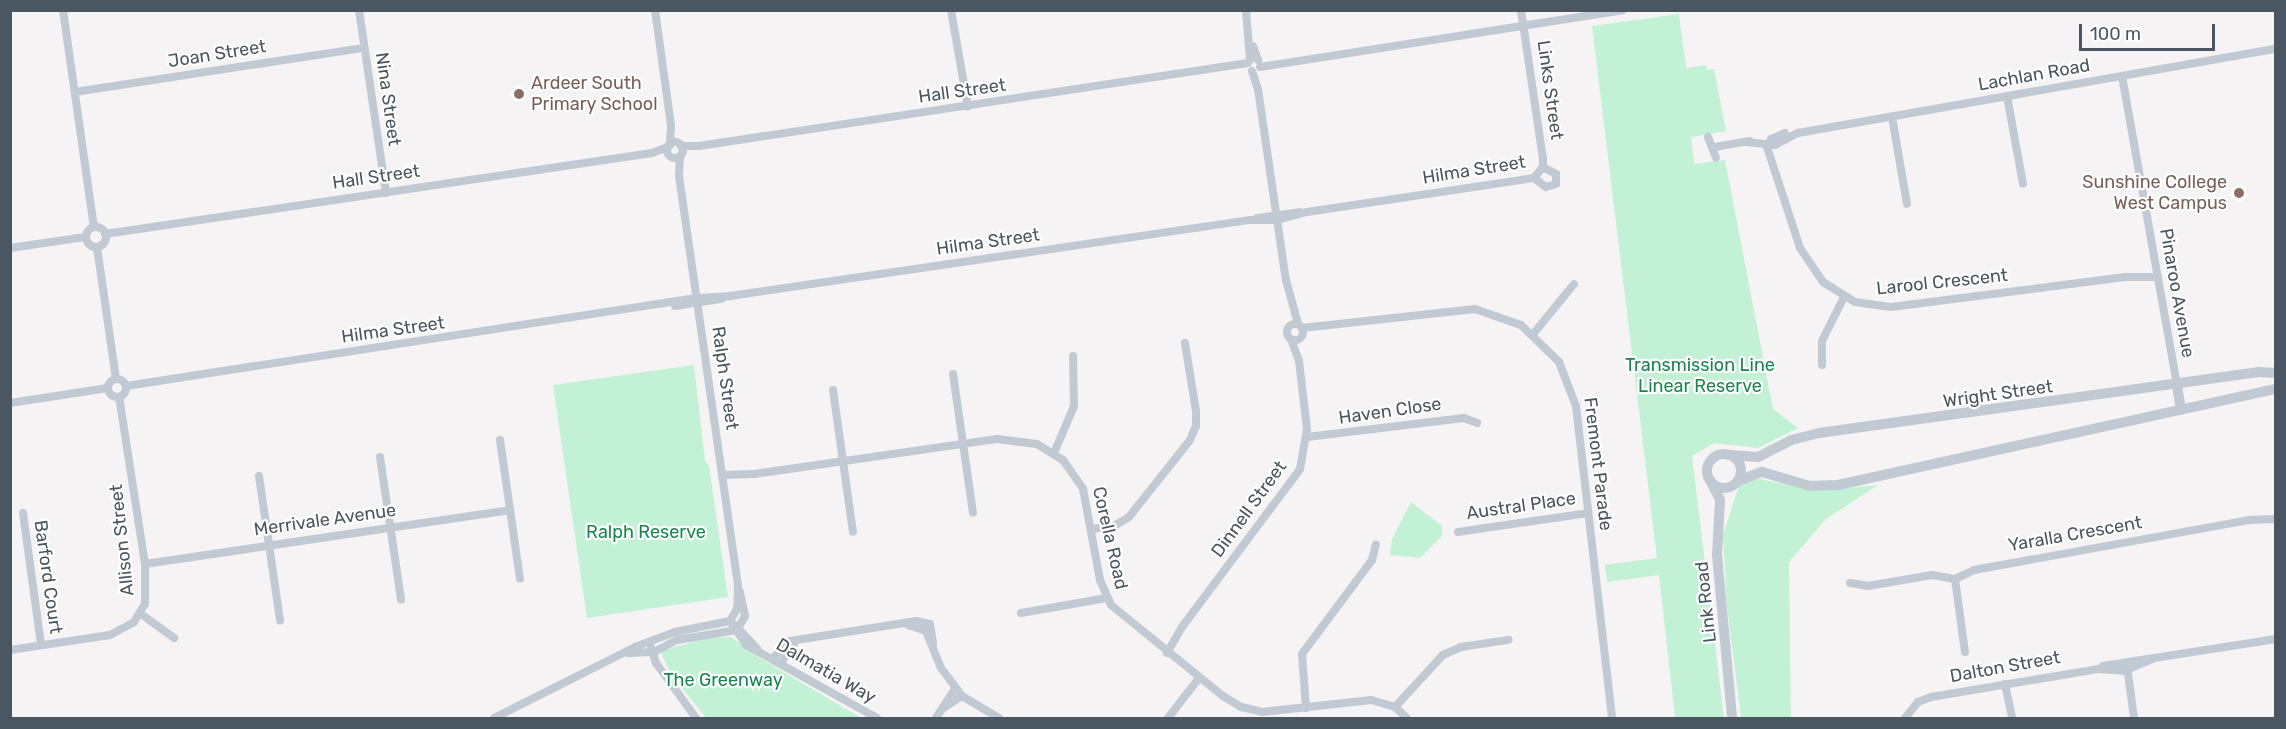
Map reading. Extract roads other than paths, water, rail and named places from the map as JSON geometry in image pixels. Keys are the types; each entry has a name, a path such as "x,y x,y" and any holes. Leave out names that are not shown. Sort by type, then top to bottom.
{"street":[{"path":"10,248 86,237 94,227 63,10"},
{"name":"Nina Street","path":"359,10 386,193"},
{"name":"Ralph Street","path":"655,10 738,586 745,609 737,630"},
{"path":"951,10 965,108"},
{"name":"Dinnell Street","path":"1164,651 1289,487 1304,458 1307,437 1299,361 1299,329 1291,303 1246,10"},
{"name":"Links Street","path":"1521,10 1539,173"},
{"name":"Hall Street","path":"105,234 1623,10"},
{"name":"Joan Street","path":"75,92 364,48"},
{"name":"Lachlan Road","path":"1770,143 1798,133 2276,49"},
{"name":"Pinaroo Avenue","path":"2122,76 2181,410"},
{"path":"2007,96 2023,184"},
{"path":"1892,117 1907,204"},
{"path":"1708,136 1715,147 1716,158"},
{"path":"1715,147 1746,142 1770,143"},
{"name":"Larool Crescent","path":"1770,143 1781,199 1803,256 1815,274 1844,297 1861,304 1891,307 2157,273"},
{"name":"Hilma Street","path":"126,386 1277,217 1539,173"},
{"path":"94,227 105,234 105,241 97,248"},
{"path":"86,237 90,246 97,248"},
{"path":"97,248 116,379 126,386 119,397 113,396 108,388"},
{"path":"1534,333 1574,284"},
{"path":"1822,365 1822,341 1844,297"},
{"name":"Fremont Parade","path":"1291,339 1299,329 1325,328 1464,308 1509,318 1534,333 1559,362 1571,387 1612,718"},
{"name":"Dinnell Street","path":"1299,329 1286,331 1299,361"},
{"path":"1092,529 1114,525 1129,517 1190,440 1196,426 1196,411 1185,343"},
{"path":"1054,453 1074,406 1073,356"},
{"name":"Wright Street","path":"1729,455 1758,457 1810,435 2259,372 2276,373"},
{"path":"953,374 973,513"},
{"path":"10,403 108,388 116,379"},
{"path":"1737,482 1740,466 1729,455 1717,456 1710,462 1710,480 1722,487 1737,482 1762,472 1810,486 1838,485 2276,389"},
{"path":"833,390 854,532"},
{"name":"Allison Street","path":"10,650 110,635 123,630 141,614 147,591 145,564 119,397"},
{"name":"Haven Close","path":"1307,437 1464,418 1477,423"},
{"name":"Corella Road","path":"723,479 1012,438 1054,453 1079,481 1107,598 1119,615 1230,702 1249,710 1271,712 1371,700 1395,707"},
{"path":"500,440 520,579"},
{"path":"380,457 401,599"},
{"path":"259,476 280,620"},
{"name":"Link Road","path":"1710,480 1719,498 1717,555 1731,681 1732,718"},
{"name":"Link Road","path":"1720,520 1737,482"},
{"name":"Merrivale Avenue","path":"145,564 509,510"},
{"name":"Barford Court","path":"23,513 41,645"},
{"name":"Austral Place","path":"1458,532 1588,513"},
{"name":"Yaralla Crescent","path":"1955,579 1982,567 2248,520 2276,519"},
{"path":"1306,708 1302,654 1372,560 1376,544"},
{"path":"1850,583 1868,586 1932,575 1955,579 1965,652"},
{"name":"Ralph Street","path":"729,621 737,609 738,586"},
{"path":"1021,613 1107,598"},
{"path":"141,614 174,638"},
{"path":"653,649 668,634 729,621"},
{"name":"Dalmatia Way","path":"729,621 759,652 877,718"},
{"path":"772,659 785,644 926,621 933,630 933,644 941,668 958,693 999,718"},
{"path":"494,718 625,654 653,649 677,640 737,630"},
{"name":"Dalton Street","path":"1905,718 1918,702 2005,684 2098,669 2126,668 2152,659 2276,639"},
{"path":"780,664 788,649 802,640"},
{"path":"1407,718 1395,707 1443,655 1461,647 1508,640"},
{"path":"653,649 667,679 696,718"},
{"path":"2126,668 2134,718"},
{"path":"1168,718 1199,678"},
{"name":"Link Road","path":"1731,681 1739,718"},
{"path":"2005,684 2012,718"},
{"path":"936,718 958,693"}],"place":[{"name":"Ardeer South Primary School","path":"519,94"},
{"name":"Sunshine College West Campus","path":"2239,193"}],"park label":[{"name":"Transmission Line Linear Reserve","path":"1700,376"},
{"name":"Ralph Reserve","path":"646,532"},
{"name":"The Greenway","path":"723,680"}]}
